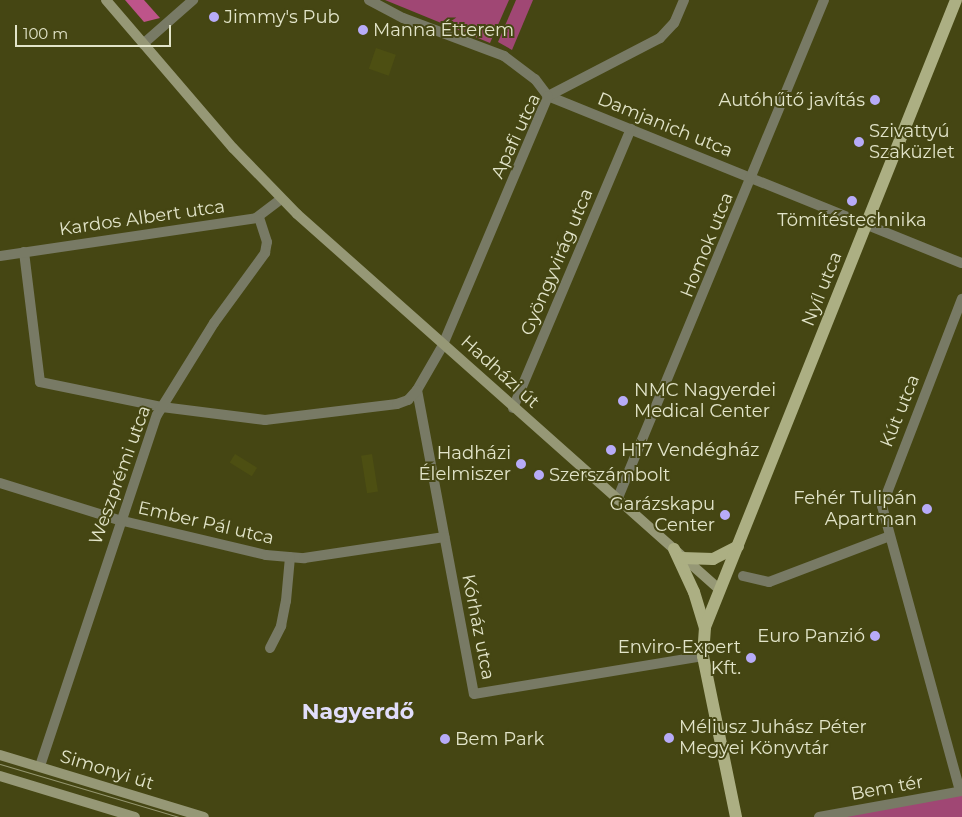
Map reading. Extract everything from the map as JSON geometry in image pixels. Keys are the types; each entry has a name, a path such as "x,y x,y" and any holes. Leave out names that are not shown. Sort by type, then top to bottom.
{"main road":[{"name":"Nyíl utca","path":"720,590 956,0"},
{"path":"678,553 708,560 738,546"},
{"path":"678,553 694,592 705,627"},
{"path":"720,590 705,627 703,656 736,817"}],"street":[{"name":"Hadházi út","path":"106,0 281,199 513,408 720,590"},
{"path":"143,44 193,0"},
{"name":"Damjanich utca","path":"369,0 403,18 504,56 535,79 548,96 962,263"},
{"name":"Apafi utca","path":"443,345 548,96 660,38 674,23 684,0"},
{"name":"Homok utca","path":"617,500 752,178 824,0"},
{"name":"Gyöngyvirág utca","path":"513,408 631,129"},
{"path":"259,218 281,199"},
{"name":"Kardos Albert utca","path":"0,256 259,218"},
{"name":"Weszprémi utca","path":"40,766 119,520 162,407 214,323 266,251 268,242 259,218"},
{"path":"24,252 40,382 162,407 265,420 397,404 408,400 417,390 443,345"},
{"name":"Kút utca","path":"961,791 890,536 883,499 962,299"},
{"name":"Kórház utca","path":"417,390 474,694 703,656"},
{"name":"Ember Pál utca","path":"0,482 119,520 266,555 290,557 338,554 444,537"},
{"path":"743,576 769,582 890,536"},
{"name":"Ember Pál utca","path":"270,648 284,610 290,557"},
{"name":"Simonyi út","path":"0,755 204,817"},
{"name":"Simonyi út","path":"0,776 107,813 135,817"},
{"name":"Bem tér","path":"819,817 961,791"}],"shaded area":[{"path":"125,0 144,0 160,18 144,22"},
{"path":"385,0 509,0 490,43"},
{"path":"516,0 533,0 512,50 498,42"},
{"path":"376,48 396,55 389,76 369,69"},
{"path":"235,454 257,468 252,476 230,462"},
{"path":"372,454 378,492 367,493 361,456"},
{"path":"962,791 962,817 819,817"}],"tram line":[{"path":"0,764 179,817"}],"place":[{"name":"Jimmy's Pub","path":"214,17"},
{"name":"Manna Étterem","path":"363,30"},
{"name":"Autóhűtő javítás","path":"875,100"},
{"name":"Szivattyú Szaküzlet","path":"859,142"},
{"name":"Tömítéstechnika","path":"852,201"},
{"name":"NMC Nagyerdei Medical Center","path":"623,401"},
{"name":"H17 Vendégház","path":"611,450"},
{"name":"Hadházi Élelmiszer","path":"521,464"},
{"name":"Szerszámbolt","path":"539,475"},
{"name":"Fehér Tulipán Apartman","path":"927,509"},
{"name":"Garázskapu Center","path":"725,515"},
{"name":"Euro Panzió","path":"875,636"},
{"name":"Enviro-Expert Kft.","path":"751,658"},
{"name":"Méliusz Juhász Péter Megyei Könyvtár","path":"669,738"},
{"name":"Bem Park","path":"445,739"}],"district":[{"name":"Nagyerdő","path":"358,712"}]}
